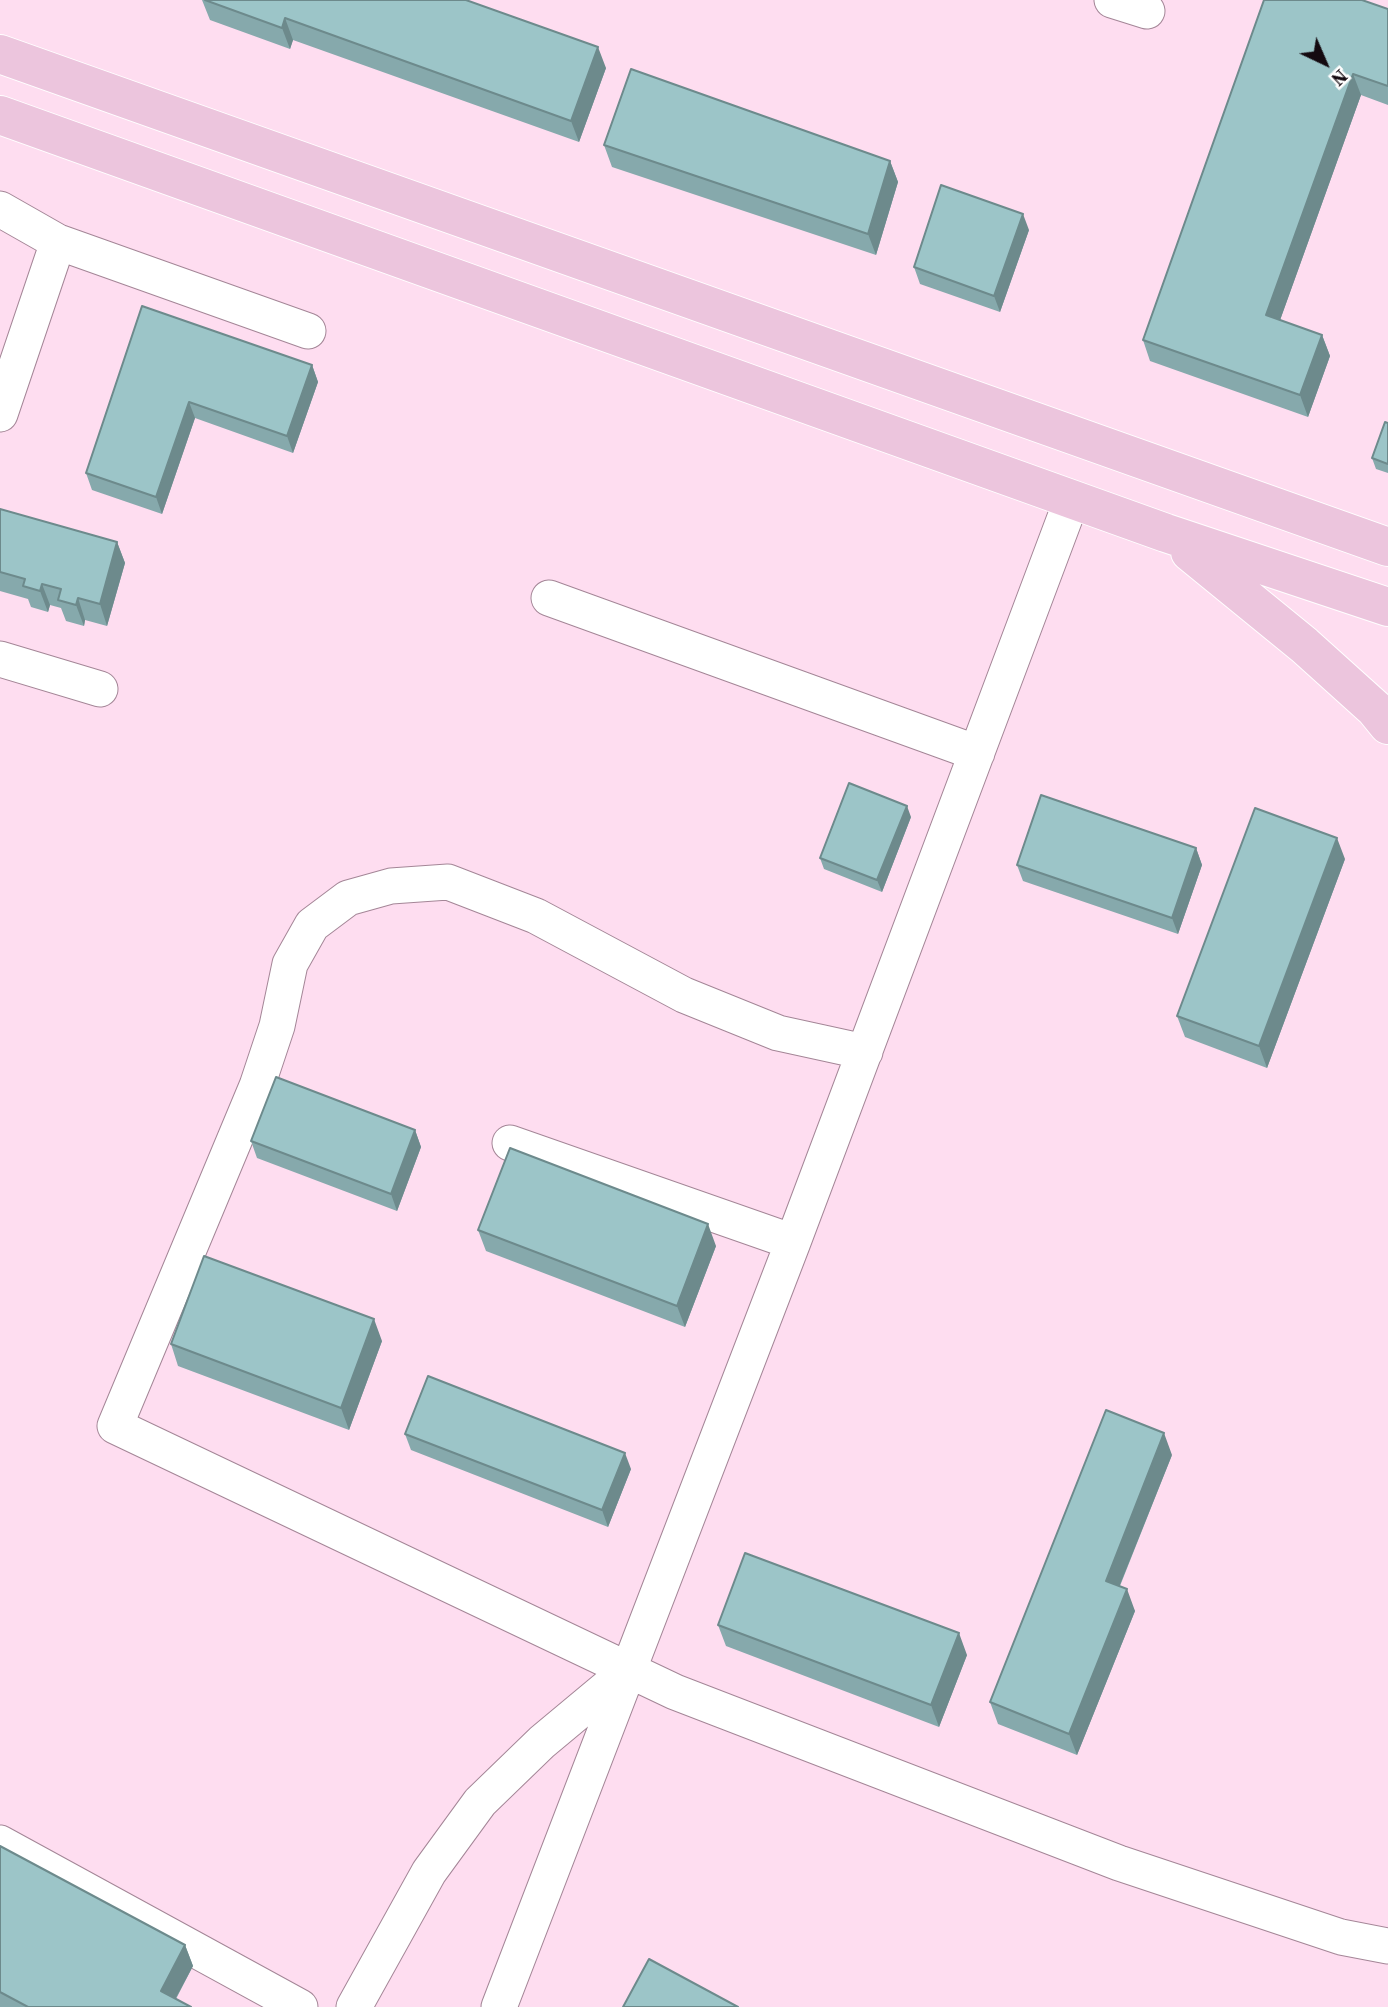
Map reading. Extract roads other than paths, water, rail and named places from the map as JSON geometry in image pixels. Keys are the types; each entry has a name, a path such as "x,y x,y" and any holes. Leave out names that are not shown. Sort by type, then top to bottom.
{"main road":[{"path":"0,54 1388,547"},
{"path":"0,115 1166,533 1388,607"},
{"path":"1166,533 1294,637 1388,724"}],"street":[{"path":"1112,0 1147,11"},
{"path":"0,209 58,242 308,331"},
{"path":"0,414 58,242"},
{"path":"499,2007 793,1242 1072,499"},
{"path":"550,598 977,753"},
{"path":"0,659 100,689"},
{"path":"865,1052 778,1033 684,995 536,916 448,882 391,886 348,898 312,925 290,964 277,1026 257,1086 115,1426 675,1692 1119,1863 1341,1937 1388,1946"},
{"path":"510,1143 793,1242"},
{"path":"354,2007 429,1872 480,1802 542,1742 629,1670"},
{"path":"0,1843 300,2007"}]}
